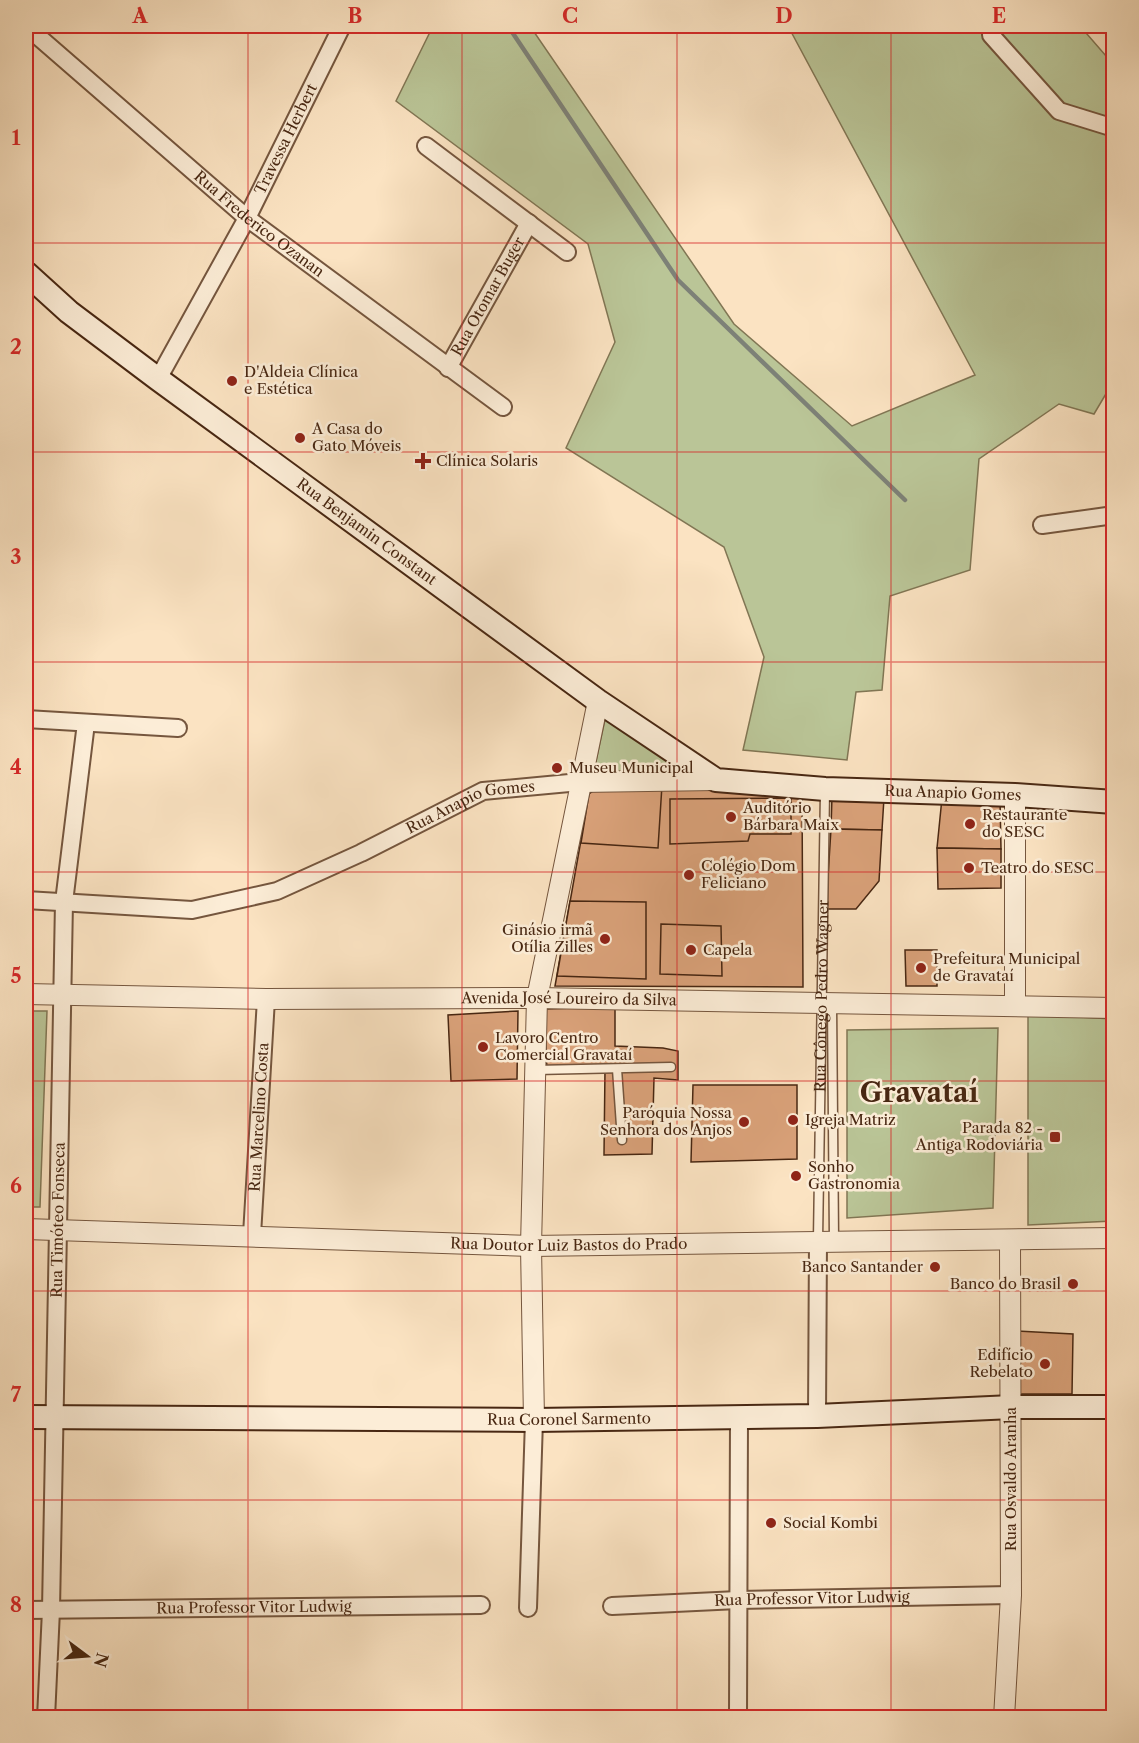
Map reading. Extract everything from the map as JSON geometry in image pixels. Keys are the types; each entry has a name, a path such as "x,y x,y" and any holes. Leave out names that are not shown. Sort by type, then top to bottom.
{"main road":[{"name":"Rua Benjamin Constant","path":"28,276 69,312 158,379 598,701 716,780"},
{"name":"Rua Anapio Gomes","path":"716,780 825,789 1016,795 1113,802"},
{"name":"Rua Coronel Sarmento","path":"26,1417 534,1420 740,1418 1012,1407 1113,1407"}],"street":[{"name":"Rua Frederico Ozanan","path":"26,26 246,218 503,408"},
{"name":"Travessa Herbert","path":"158,379 246,218 342,26"},
{"path":"991,35 1059,111 1113,128"},
{"path":"426,146 567,252"},
{"name":"Rua Otomar Buger","path":"448,368 529,223"},
{"path":"1042,525 1113,515"},
{"path":"528,1608 534,1420 531,1246 537,998 598,701"},
{"path":"26,719 178,728"},
{"name":"Rua Timóteo Fonseca","path":"46,1718 51,1610 64,902 86,723"},
{"name":"Rua Anapio Gomes","path":"26,900 192,910 277,891 362,854 483,791 580,782 716,780"},
{"path":"1015,1005 1016,795"},
{"name":"Avenida José Loureiro da Silva","path":"26,994 266,999 537,998 1113,1008"},
{"name":"Rua Marcelino Costa","path":"252,1235 266,999"},
{"name":"Rua Doutor Luiz Bastos do Prado","path":"26,1229 531,1246 826,1240 1113,1238"},
{"name":"Rua Cônego Pedro Wagner","path":"817,1416 826,1240"},
{"name":"Rua Osvaldo Aranha","path":"1004,1718 1011,1594 1010,1240"},
{"path":"738,1718 740,1418"},
{"name":"Rua Professor Vitor Ludwig","path":"612,1606 738,1600 1011,1594"},
{"name":"Rua Professor Vitor Ludwig","path":"26,1610 481,1605"}],"lane":[{"name":"Rua Cônego Pedro Wagner","path":"825,789 826,1240"},
{"name":"Rua Cônego Pedro Wagner","path":"826,1003 826,1240"},
{"path":"536,1071 671,1067"},
{"path":"617,1069 622,1140"}],"green space":[{"path":"433,26 530,26 734,324 852,426 975,375 788,26 1080,26 1113,64 1113,382 1094,414 1059,404 979,459 970,570 890,596 882,690 856,692 847,760 743,750 764,657 724,547 566,448 615,342 588,244 396,101"},
{"path":"606,715 694,773 593,775"},
{"path":"26,1011 47,1011 40,1207 26,1207"},
{"path":"1028,1014 1113,1019 1113,1221 1028,1225"},
{"path":"998,1028 993,1208 847,1218 847,1030"}],"building":[{"name":"Colégio Dom Feliciano","path":"591,784 802,791 803,987 555,986"},
{"path":"662,785 658,848 581,843 589,794 597,788"},
{"path":"832,796 884,798 882,830 831,829"},
{"name":"Auditório Bárbara Maix","path":"791,798 791,834 750,834 748,841 670,844 670,799"},
{"name":"Restaurante do SESC","path":"942,798 1000,800 1001,849 937,848"},
{"path":"831,829 882,830 879,881 856,909 826,909"},
{"name":"Teatro do SESC","path":"937,848 1001,849 1001,888 938,889"},
{"name":"Ginásio irmã Otília Zilles","path":"570,901 646,902 646,979 557,976"},
{"name":"Capela","path":"661,924 721,926 722,976 660,974"},
{"name":"Prefeitura Municipal de Gravataí","path":"905,950 937,950 937,986 906,986"},
{"path":"606,1007 615,1009 615,1046 663,1048 678,1051 678,1080 654,1078 652,1154 604,1155 605,1069 547,1070 544,1009"},
{"name":"Lavoro Centro Comercial Gravataí","path":"518,1011 517,1079 451,1081 448,1015"},
{"name":"Paróquia Nossa Senhora dos Anjos","path":"693,1085 797,1085 797,1159 691,1162"},
{"name":"Edifício Rebelato","path":"1017,1331 1073,1334 1072,1394 1016,1394"}],"waterway":[{"path":"508,26 678,280 905,500"}],"place":[{"name":"D'Aldeia Clínica e Estética","path":"232,381"},
{"name":"A Casa do Gato Móveis","path":"300,438"},
{"name":"Clínica Solaris","path":"423,461"},
{"name":"Museu Municipal","path":"557,768"},
{"name":"Auditório Bárbara Maix","path":"731,817"},
{"name":"Restaurante do SESC","path":"970,824"},
{"name":"Teatro do SESC","path":"969,868"},
{"name":"Colégio Dom Feliciano","path":"689,875"},
{"name":"Ginásio irmã Otília Zilles","path":"605,939"},
{"name":"Capela","path":"691,950"},
{"name":"Prefeitura Municipal de Gravataí","path":"921,968"},
{"name":"Lavoro Centro Comercial Gravataí","path":"483,1047"},
{"name":"Igreja Matriz","path":"793,1120"},
{"name":"Paróquia Nossa Senhora dos Anjos","path":"744,1122"},
{"name":"Parada 82 - Antiga Rodoviária","path":"1055,1137"},
{"name":"Sonho Gastronomia","path":"796,1176"},
{"name":"Banco Santander","path":"935,1267"},
{"name":"Banco do Brasil","path":"1073,1284"},
{"name":"Edifício Rebelato","path":"1045,1364"},
{"name":"Social Kombi","path":"771,1523"}],"district":[{"name":"Gravataí","path":"919,1093"}]}
